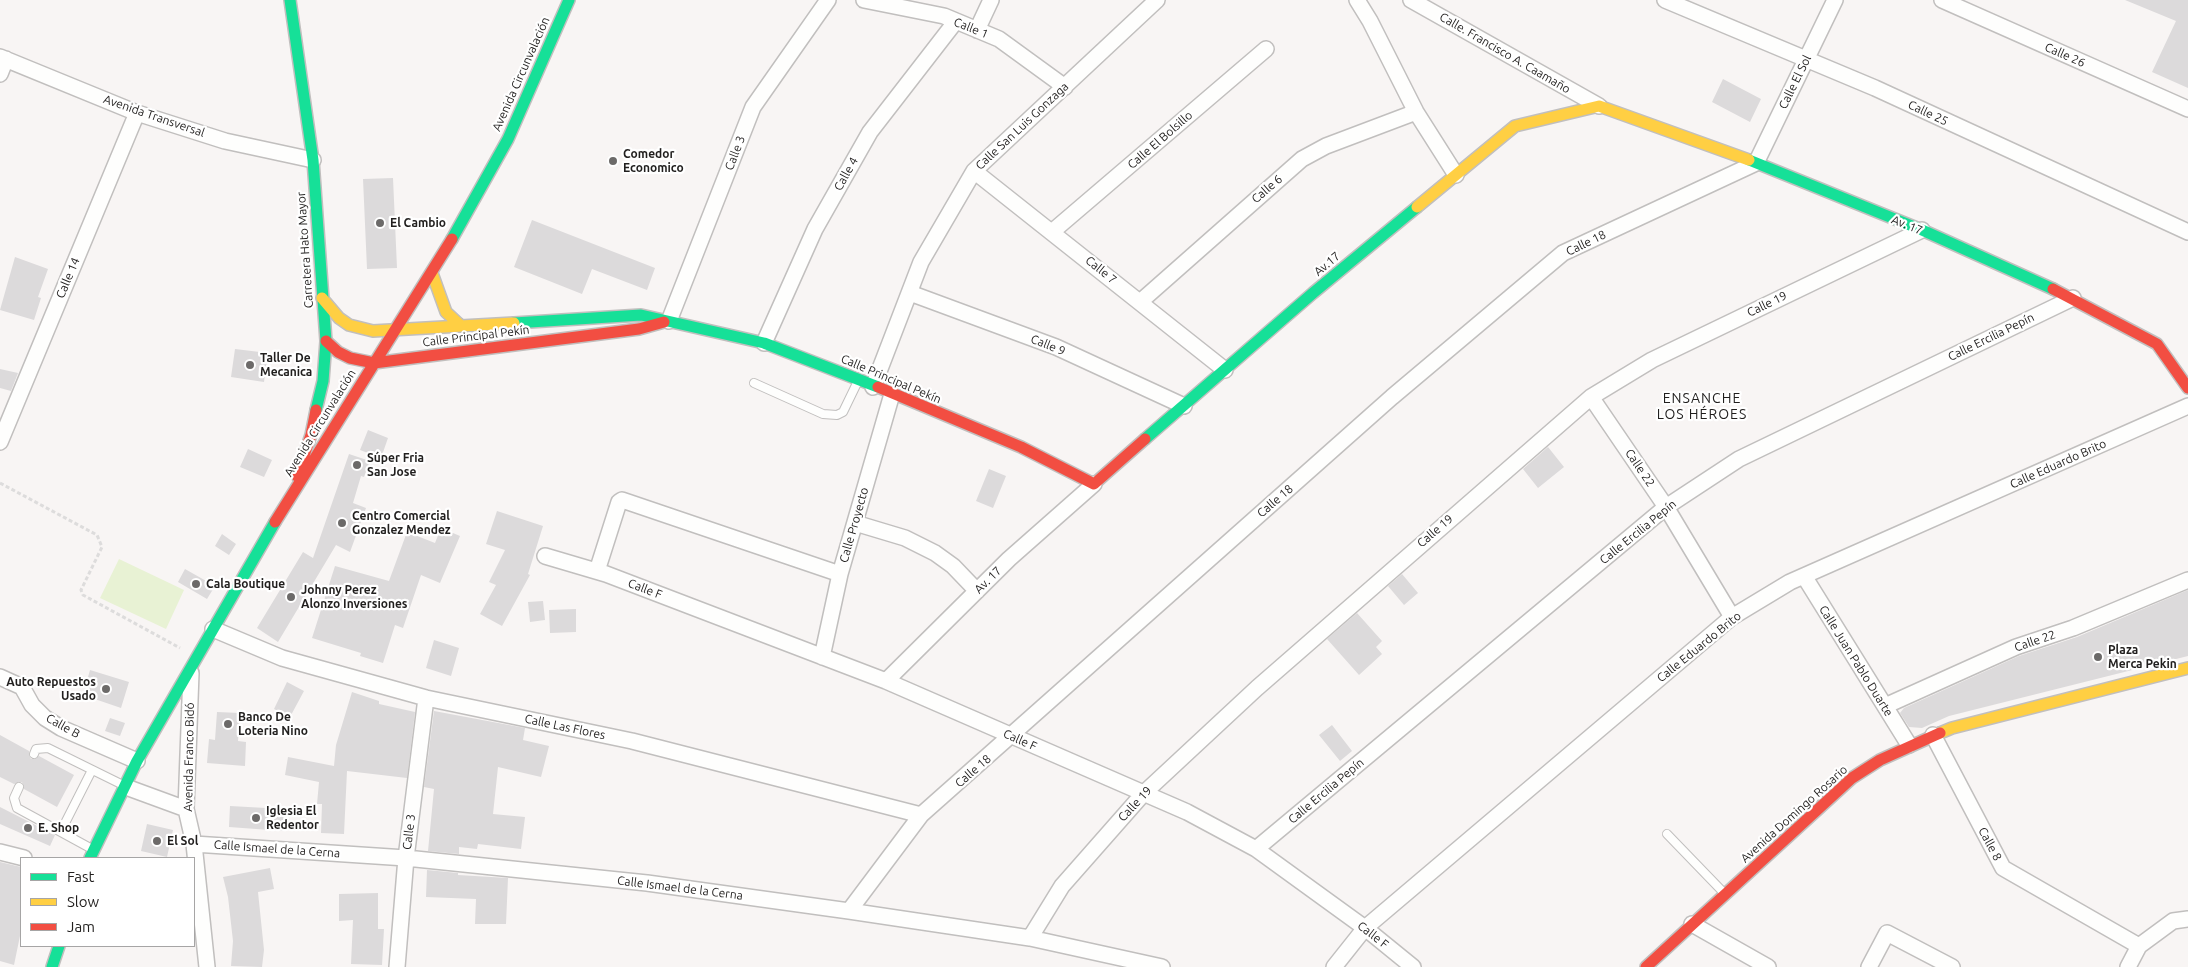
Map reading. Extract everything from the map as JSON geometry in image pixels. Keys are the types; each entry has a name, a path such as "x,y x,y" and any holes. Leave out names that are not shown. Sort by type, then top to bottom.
{"main road":[{"name":"Carretera Hato Mayor","path":"290,0 313,160 326,341 323,381 311,436 291,495"},
{"name":"Avenida Circunvalación","path":"92,854 137,761 213,629 291,495 432,273 508,139 569,0"},
{"name":"Av. 17","path":"1599,106 1756,163 1922,230 2073,298 2158,344 2188,388"},
{"name":"Av.17","path":"1094,484 1313,293 1515,126 1599,106"},
{"path":"432,273 437,292 446,312 461,326"},
{"name":"Calle Principal Pekín","path":"322,298 339,318 350,325 373,331 641,315 764,343 858,379 873,387 1020,447 1094,484"},
{"name":"Calle Principal Pekín","path":"374,363 446,352 639,330 669,321"},
{"path":"326,341 338,352 350,358 374,363"},
{"name":"Avenida Domingo Rosario","path":"1646,967 1852,778 1880,760 1909,745 1952,728 2188,668"},
{"path":"52,967 59,947"}],"street":[{"name":"Calle 3","path":"669,321 753,107 828,0"},
{"name":"Calle 1","path":"864,0 944,16 999,39 1065,87"},
{"path":"977,30 991,0"},
{"name":"Calle San Luis Gonzaga","path":"873,387 921,262 974,171 1157,0"},
{"path":"1357,0 1416,112 1456,175"},
{"name":"Calle. Francisco A. Caamaño","path":"1411,0 1599,106"},
{"name":"Calle 25","path":"1664,0 1875,88 2188,232"},
{"name":"Calle El Sol","path":"1756,163 1835,0"},
{"name":"Calle 26","path":"1942,0 2188,109"},
{"name":"Calle 4","path":"764,343 815,229 870,132 956,21"},
{"name":"Calle El Bolsillo","path":"1052,231 1266,49"},
{"name":"Avenida Transversal","path":"3,58 137,113 225,140 313,160"},
{"path":"0,74 3,58"},
{"name":"Calle 6","path":"1140,302 1302,159 1326,146 1416,112"},
{"name":"Calle 14","path":"0,442 137,113"},
{"name":"Calle 18","path":"849,911 921,815 1392,397 1563,253 1756,163"},
{"name":"Calle 7","path":"974,171 1225,370"},
{"name":"Calle 19","path":"1030,938 1062,886 1143,794 1257,688 1591,397 1652,360 1922,230"},
{"name":"Calle 9","path":"910,292 1056,347 1184,406"},
{"name":"Calle Ercilia Pepín","path":"1256,849 1666,507 1740,459 2073,298"},
{"name":"Calle Proyecto","path":"822,656 840,574 892,394"},
{"name":"Calle 22","path":"1591,397 1666,507 1732,617"},
{"name":"Calle Eduardo Brito","path":"1334,967 1366,928 1732,617 1804,576 2188,406"},
{"name":"Av. 17","path":"886,681 1009,559 1094,484"},
{"path":"596,571 619,502 622,500 840,574"},
{"path":"855,523 905,538 935,553 953,566 977,591"},
{"name":"Calle F","path":"545,556 596,571 886,681 1187,812 1256,849 1366,928 1413,967"},
{"name":"Calle Juan Pablo Duarte","path":"1804,576 1909,745"},
{"name":"Calle 22","path":"1885,706 2016,647 2073,628 2188,580"},
{"name":"Calle Las Flores","path":"213,629 282,658 426,698 632,741 921,815"},
{"name":"Avenida Franco Bidó","path":"194,662 186,809 194,844 207,967"},
{"name":"Calle B","path":"0,677 22,687 32,705 53,723 137,761"},
{"name":"Calle 3","path":"397,967 406,858 426,698"},
{"name":"Calle 8","path":"1933,736 2003,868 2138,946"},
{"path":"126,787 186,809"},
{"name":"Calle Ismael de la Cerna","path":"194,844 406,858 647,883 1030,938 1162,967"},
{"path":"0,852 20,857"},
{"path":"2128,967 2138,946 2173,921 2188,919"},
{"path":"1692,924 1768,967"},
{"path":"1869,967 1887,933 1952,967"}],"lane":[{"path":"754,384 824,414 836,415 844,412 858,379"},
{"path":"34,754 36,749 48,748 126,787"},
{"path":"61,831 92,770"},
{"path":"20,787 14,798 17,808 61,831 92,854"},
{"path":"1667,834 1726,895"}],"path":[{"path":"0,483 97,535 102,547 81,590 83,595 194,662"}],"green space":[{"path":"119,559 184,590 166,629 100,598"}],"building":[{"path":"2125,0 2188,0 2188,88 2152,72 2176,21"},
{"path":"1723,79 1761,99 1750,122 1712,102"},
{"name":"El Cambio","path":"393,178 397,268 367,269 363,179"},
{"path":"532,220 655,268 647,290 592,269 582,294 514,267"},
{"path":"15,257 48,269 38,297 41,298 34,320 0,310"},
{"name":"Taller De Mecanica","path":"235,349 268,353 264,382 231,377"},
{"path":"0,369 18,373 11,391 0,388"},
{"path":"368,430 388,438 381,458 360,450"},
{"path":"1548,447 1564,467 1538,488 1523,469"},
{"path":"248,449 272,460 264,477 240,467"},
{"path":"349,454 370,461 364,477 361,476 353,503 366,508 350,552 336,545 278,642 257,628 303,552 313,558"},
{"path":"989,469 1006,476 993,508 976,501"},
{"path":"497,511 543,526 528,574 530,575 502,626 480,614 496,585 489,582 505,550 486,544"},
{"path":"441,528 460,536 440,583 421,575 403,628 395,625 383,663 360,656 361,653 312,638 335,566 389,581 407,532 435,543"},
{"path":"222,534 236,544 229,555 215,546"},
{"name":"Cala Boutique","path":"185,569 215,586 207,599 178,582"},
{"path":"1402,574 1418,593 1404,605 1388,586"},
{"name":"Plaza Merca Pekin","path":"2188,590 2188,656 1949,716 1922,728 1909,727 1900,713 1904,708 2019,656 2077,637"},
{"path":"543,601 545,620 530,622 528,602"},
{"path":"576,609 576,632 550,633 549,610"},
{"path":"1357,613 1382,641 1376,647 1382,654 1359,675 1327,639"},
{"path":"434,640 459,648 451,676 426,668"},
{"name":"Auto Repuestos Usado","path":"90,670 129,682 121,708 83,695"},
{"path":"287,682 304,691 290,717 274,709"},
{"path":"352,692 379,701 379,704 415,712 407,778 347,771 344,834 321,833 322,804 317,804 319,782 285,775 288,757 334,766 336,745"},
{"path":"434,711 525,728 523,740 549,746 541,777 498,767 493,814 525,817 521,849 478,844 477,849 459,847 459,854 428,851 434,789 424,787"},
{"path":"217,712 240,713 238,741 246,742 245,766 207,763 209,739 215,740"},
{"path":"110,718 125,723 120,736 105,731"},
{"path":"1332,725 1352,751 1340,761 1319,735"},
{"path":"0,735 29,751 31,759 39,756 74,775 57,807 24,789 22,782 14,784 0,777"},
{"name":"Iglesia El Redentor","path":"230,806 284,809 283,831 229,827"},
{"name":"E. Shop","path":"0,807 55,835 50,846 0,824"},
{"name":"El Sol","path":"147,824 173,830 167,857 141,851"},
{"path":"0,862 20,867 20,936 14,965 0,961"},
{"path":"270,868 274,889 258,892 264,950 262,967 231,966 233,941 228,897 223,877"},
{"path":"427,870 458,873 458,875 508,878 506,924 475,924 476,899 426,897"},
{"path":"378,893 378,929 384,929 382,965 351,964 353,920 339,921 339,894"}],"traffic: fast":[{"path":"290,0 313,160 326,341 323,381 316,410"},
{"path":"452,239 508,139 569,0"},
{"path":"1749,160 1922,230 2053,289"},
{"path":"1145,439 1313,293 1417,207"},
{"path":"514,323 641,315 764,343 878,387"},
{"path":"90,857 137,761 275,522"},
{"path":"52,967 59,947"}],"traffic: slow":[{"path":"1417,207 1515,126 1599,106 1749,160"},
{"path":"432,273 446,312 461,326"},
{"path":"322,298 339,318 349,325 373,331 514,323"},
{"path":"1940,733 1952,728 2188,668"}],"traffic: jam":[{"path":"275,522 452,239"},
{"path":"2053,289 2157,344 2188,388"},
{"path":"326,341 338,352 350,358 374,363 639,329 664,322"},
{"path":"878,387 1021,447 1094,484 1145,439"},
{"path":"297,476 311,435 316,410"},
{"path":"1646,967 1852,778 1880,760 1940,733"}],"place":[{"name":"Comedor Economico","path":"613,161"},
{"name":"El Cambio","path":"380,223"},
{"name":"Taller De Mecanica","path":"250,365"},
{"name":"Súper Fria San Jose","path":"357,465"},
{"name":"Centro Comercial Gonzalez Mendez","path":"342,523"},
{"name":"Cala Boutique","path":"196,584"},
{"name":"Johnny Perez Alonzo Inversiones","path":"291,597"},
{"name":"Plaza Merca Pekin","path":"2098,657"},
{"name":"Auto Repuestos Usado","path":"106,689"},
{"name":"Banco De Loteria Nino","path":"228,724"},
{"name":"Iglesia El Redentor","path":"256,818"},
{"name":"E. Shop","path":"28,828"},
{"name":"El Sol","path":"157,841"}],"district":[{"name":"ENSANCHE LOS HÉROES","path":"1702,406"}]}
